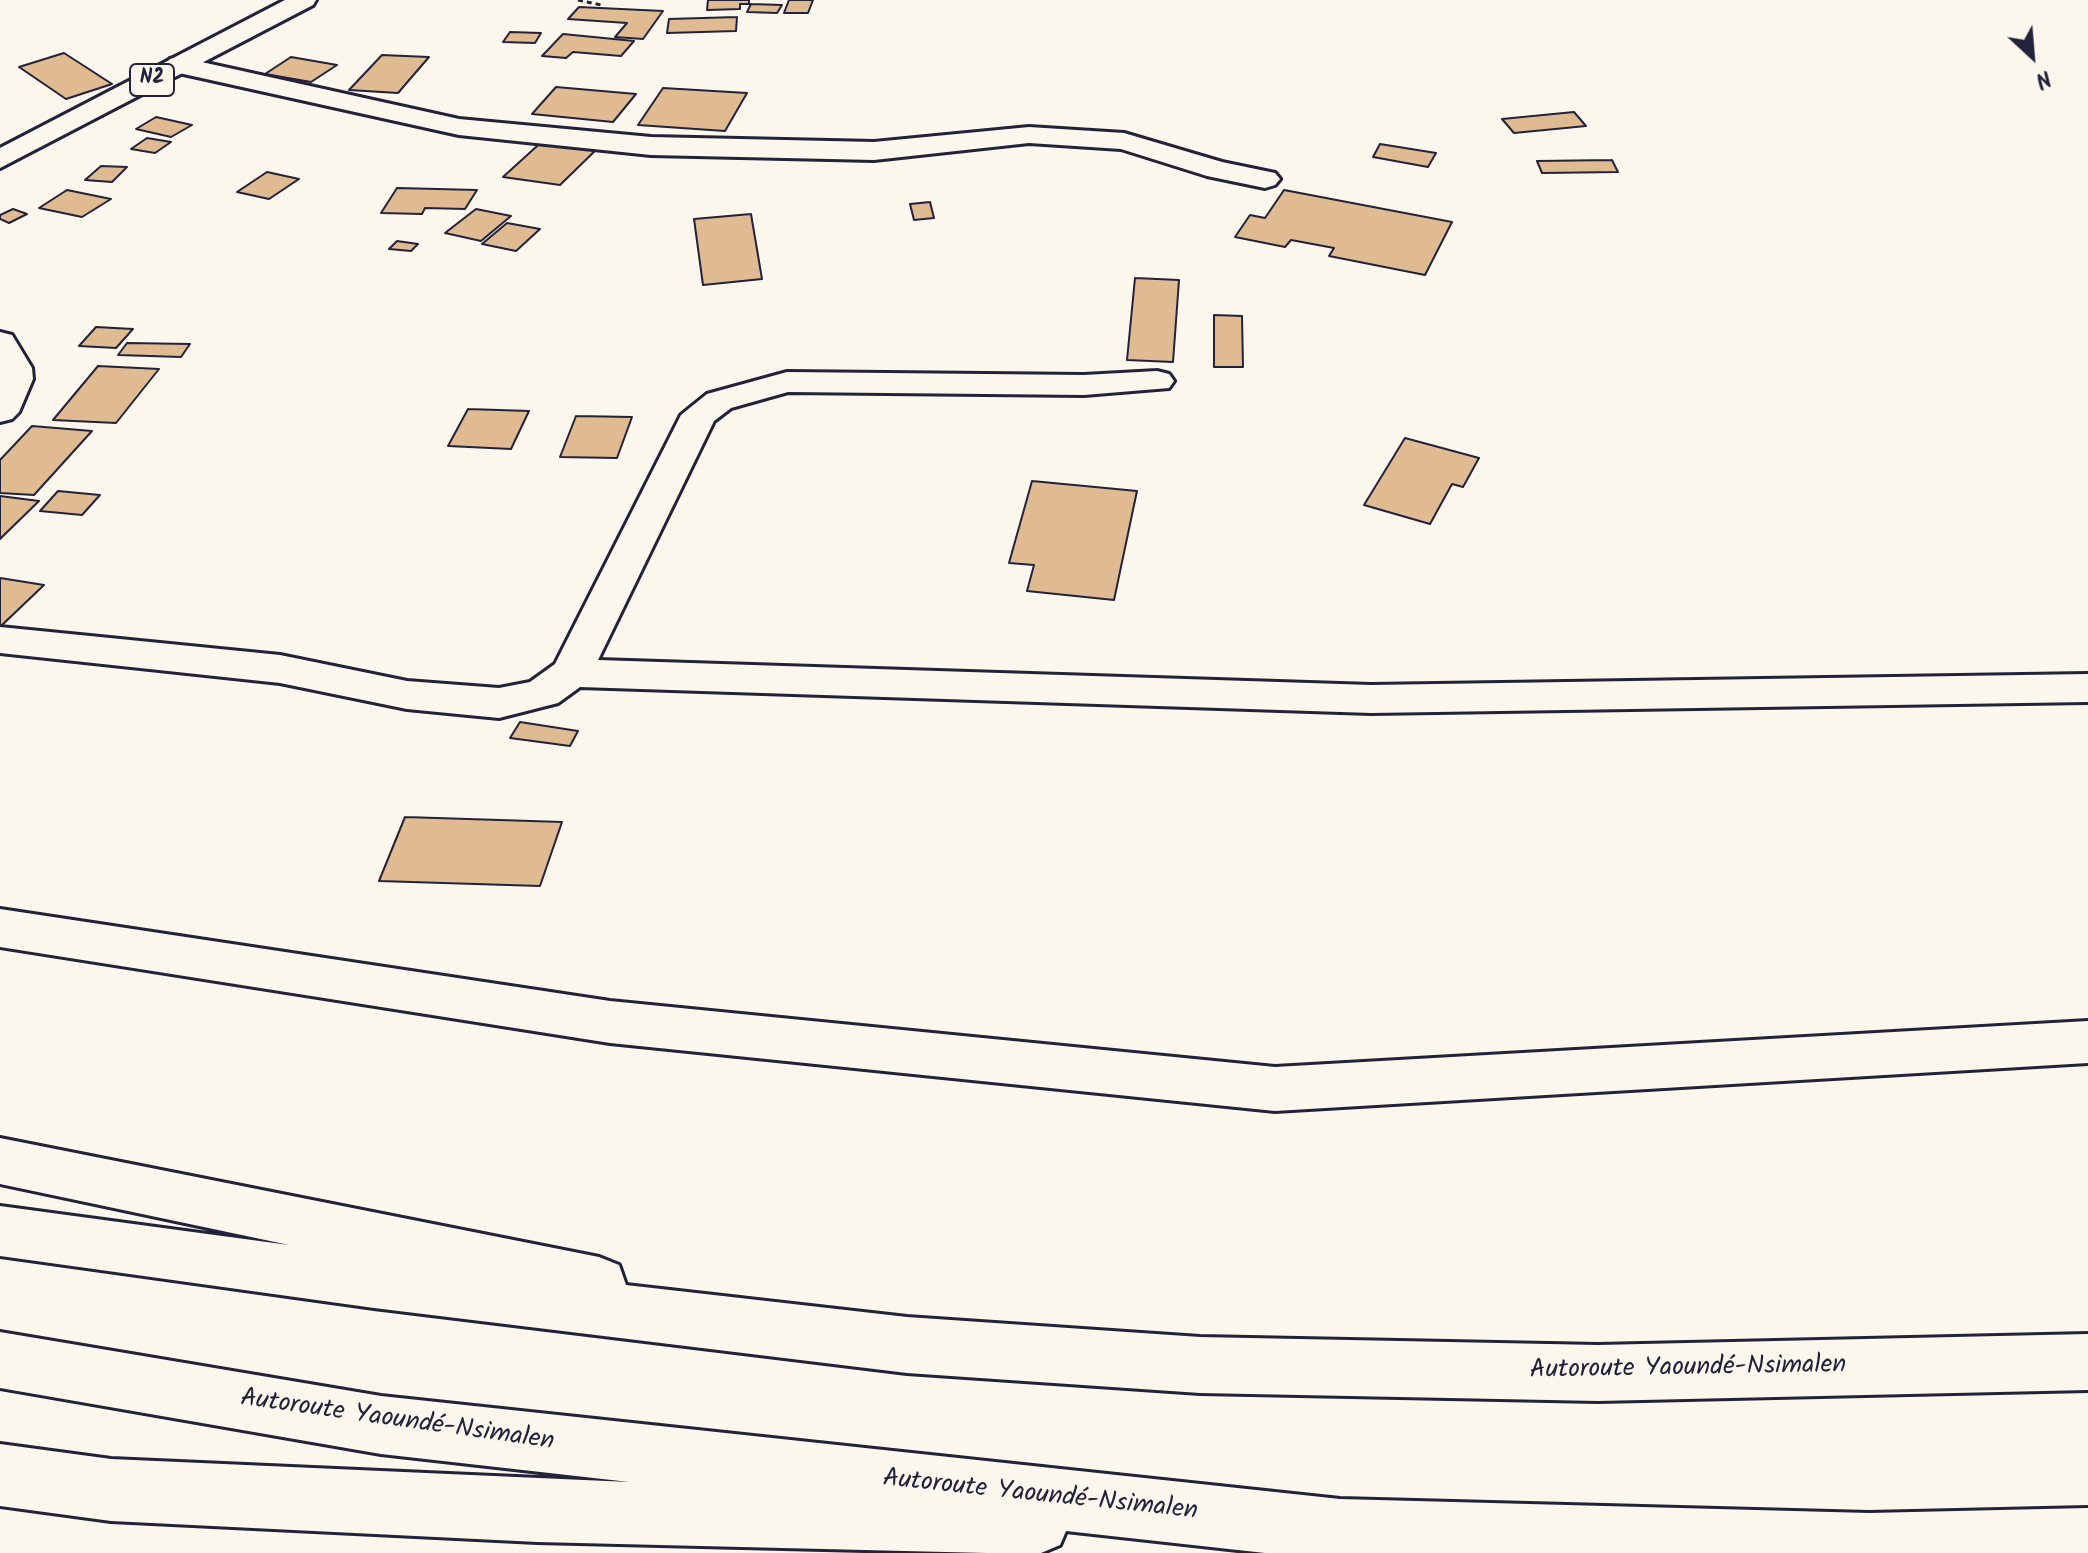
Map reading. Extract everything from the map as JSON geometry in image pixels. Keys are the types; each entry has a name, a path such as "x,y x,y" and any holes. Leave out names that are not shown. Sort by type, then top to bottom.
{"main road":[{"name":"N2","path":"0,159 304,0"},
{"path":"179,65 473,128 651,146 874,151 1029,135 1124,141 1217,170 1265,179"},
{"path":"0,342 15,368 16,379 7,405 0,412"},
{"path":"0,640 280,669 407,695 499,703 543,693 571,673 699,415 719,401 787,382 1084,385 1157,381"},
{"path":"571,673 1371,699 2088,688"},
{"path":"0,928 610,1022 1275,1089 2088,1042"},
{"path":"0,1161 907,1345"},
{"name":"Autoroute Yaoundé-Nsimalen","path":"0,1231 374,1282 907,1345 1200,1365 1598,1373 2088,1362"},
{"name":"Autoroute Yaoundé-Nsimalen","path":"0,1360 381,1425 1340,1530 1869,1545 2088,1539"},
{"path":"0,1475 111,1490 537,1511 1340,1530"}],"path":[{"path":"578,0 601,5"}],"building":[{"path":"708,0 749,0 749,4 740,4 740,9 707,10"},
{"path":"789,0 813,0 808,13 784,13"},
{"path":"751,4 782,5 777,13 747,12"},
{"path":"579,7 663,11 643,39 615,37 627,23 568,19"},
{"path":"737,17 736,31 667,33 669,19"},
{"path":"510,32 541,33 535,43 503,42"},
{"path":"563,34 634,41 621,56 573,52 566,58 542,56"},
{"path":"64,53 112,84 66,99 19,67"},
{"path":"382,55 429,57 398,93 349,90"},
{"path":"291,57 337,65 311,82 265,74"},
{"path":"556,87 636,94 613,122 532,114"},
{"path":"663,88 747,93 725,131 638,125"},
{"path":"1574,112 1586,126 1514,133 1502,119"},
{"path":"156,117 192,125 171,137 136,129"},
{"path":"547,137 601,145 560,185 503,177"},
{"path":"147,138 171,142 155,153 131,149"},
{"path":"1380,144 1436,153 1428,167 1373,157"},
{"path":"1612,160 1618,172 1542,173 1537,161"},
{"path":"101,166 127,167 112,182 85,180"},
{"path":"267,172 299,179 269,199 237,192"},
{"path":"397,188 477,190 465,209 425,208 422,214 381,213"},
{"path":"67,190 111,199 82,217 39,208"},
{"path":"1284,190 1452,222 1425,275 1329,256 1334,248 1291,240 1285,247 1235,237 1250,215 1265,218"},
{"path":"930,202 934,218 914,220 910,204"},
{"path":"13,209 27,214 9,223 0,219 0,215"},
{"path":"476,209 511,216 481,241 445,233"},
{"path":"751,214 762,279 703,285 694,219"},
{"path":"507,223 540,229 516,251 482,244"},
{"path":"397,241 418,244 411,251 389,249"},
{"path":"1135,278 1179,280 1173,362 1127,360"},
{"path":"1214,315 1242,316 1243,367 1214,367"},
{"path":"96,327 133,329 116,348 79,346"},
{"path":"127,343 190,344 181,357 118,355"},
{"path":"98,366 159,369 116,423 53,420"},
{"path":"468,409 529,411 511,449 448,446"},
{"path":"576,416 632,417 617,458 560,457"},
{"path":"32,426 92,431 34,495 0,493 0,460"},
{"path":"1405,438 1479,458 1463,487 1452,484 1430,524 1364,505"},
{"path":"1032,481 1137,491 1114,600 1027,591 1034,565 1009,563"},
{"path":"58,491 100,495 82,515 40,511"},
{"path":"0,496 39,501 0,539"},
{"path":"0,578 44,585 0,627"},
{"path":"520,722 578,731 570,746 510,738"},
{"path":"405,817 562,822 540,886 379,881"}]}
